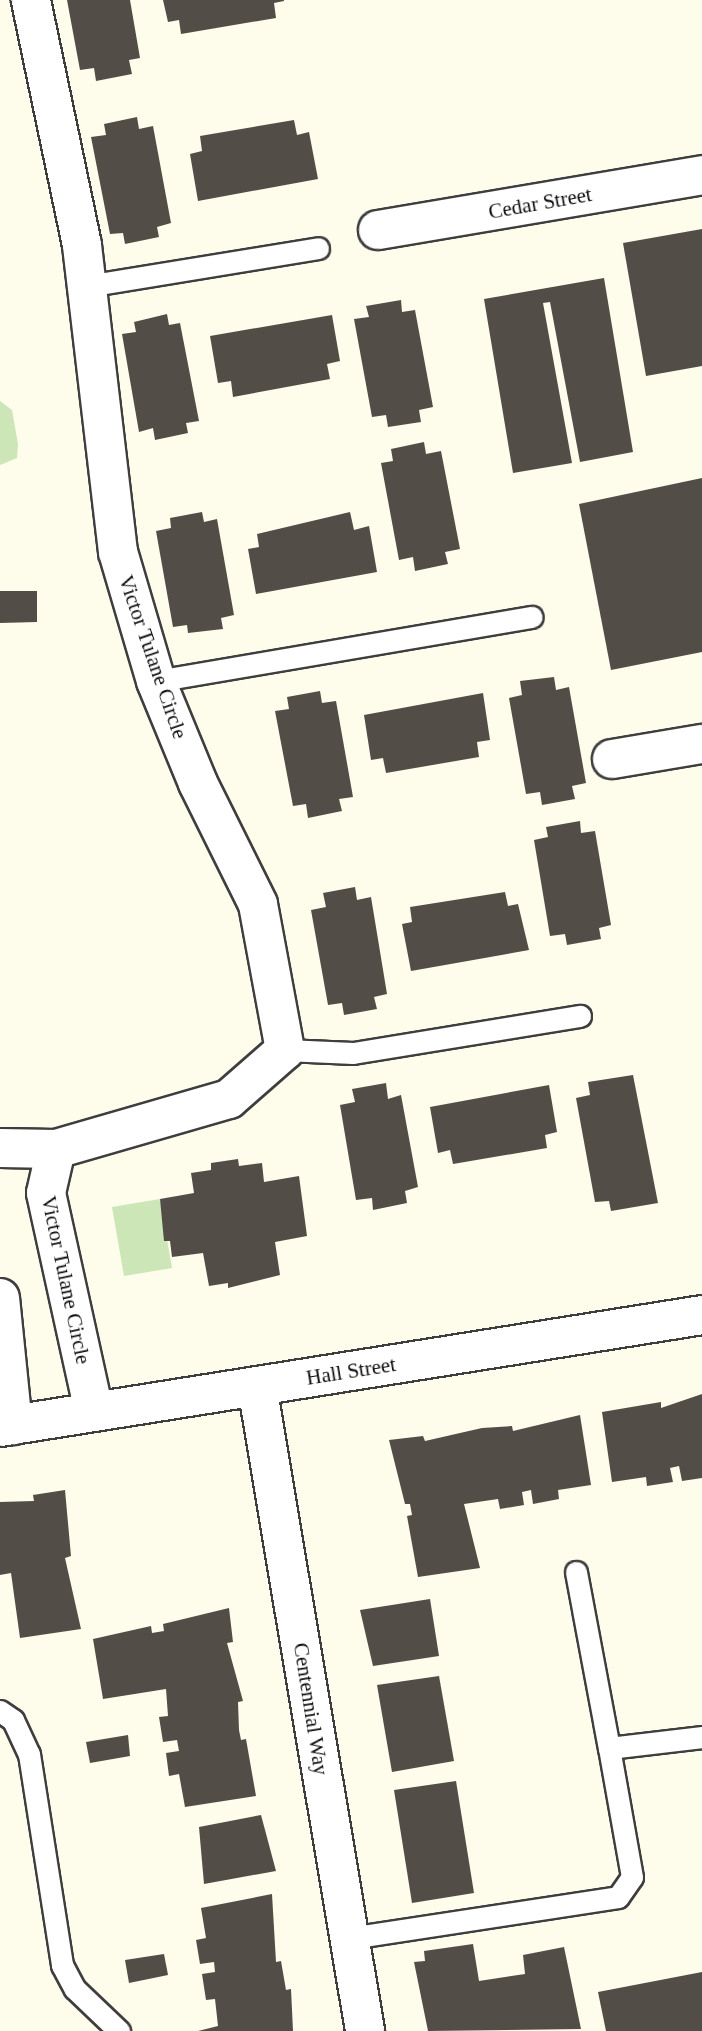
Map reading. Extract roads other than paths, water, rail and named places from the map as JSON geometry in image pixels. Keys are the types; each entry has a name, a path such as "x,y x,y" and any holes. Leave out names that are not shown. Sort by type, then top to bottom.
{"street":[{"name":"Victor Tulane Circle","path":"31,0 87,286 117,552 156,681 198,783 258,904 285,1050"},
{"name":"Cedar Street","path":"378,230 702,175"},
{"path":"612,759 702,744"},
{"path":"0,1147 56,1149 229,1099 285,1050"},
{"name":"Victor Tulane Circle","path":"56,1149 46,1193 94,1411"},
{"path":"0,1298 6,1426"},
{"name":"Hall Street","path":"6,1426 702,1315"},
{"name":"Centennial Way","path":"257,1386 365,2031"}],"lane":[{"path":"87,286 318,248"},
{"path":"156,681 531,617"},
{"path":"285,1050 353,1053 580,1016"},
{"path":"350,1938 618,1897 632,1877 576,1572"},
{"path":"0,1711 13,1720 29,1754 62,1965 75,1989 119,2031"},
{"path":"609,1748 702,1737"}]}
